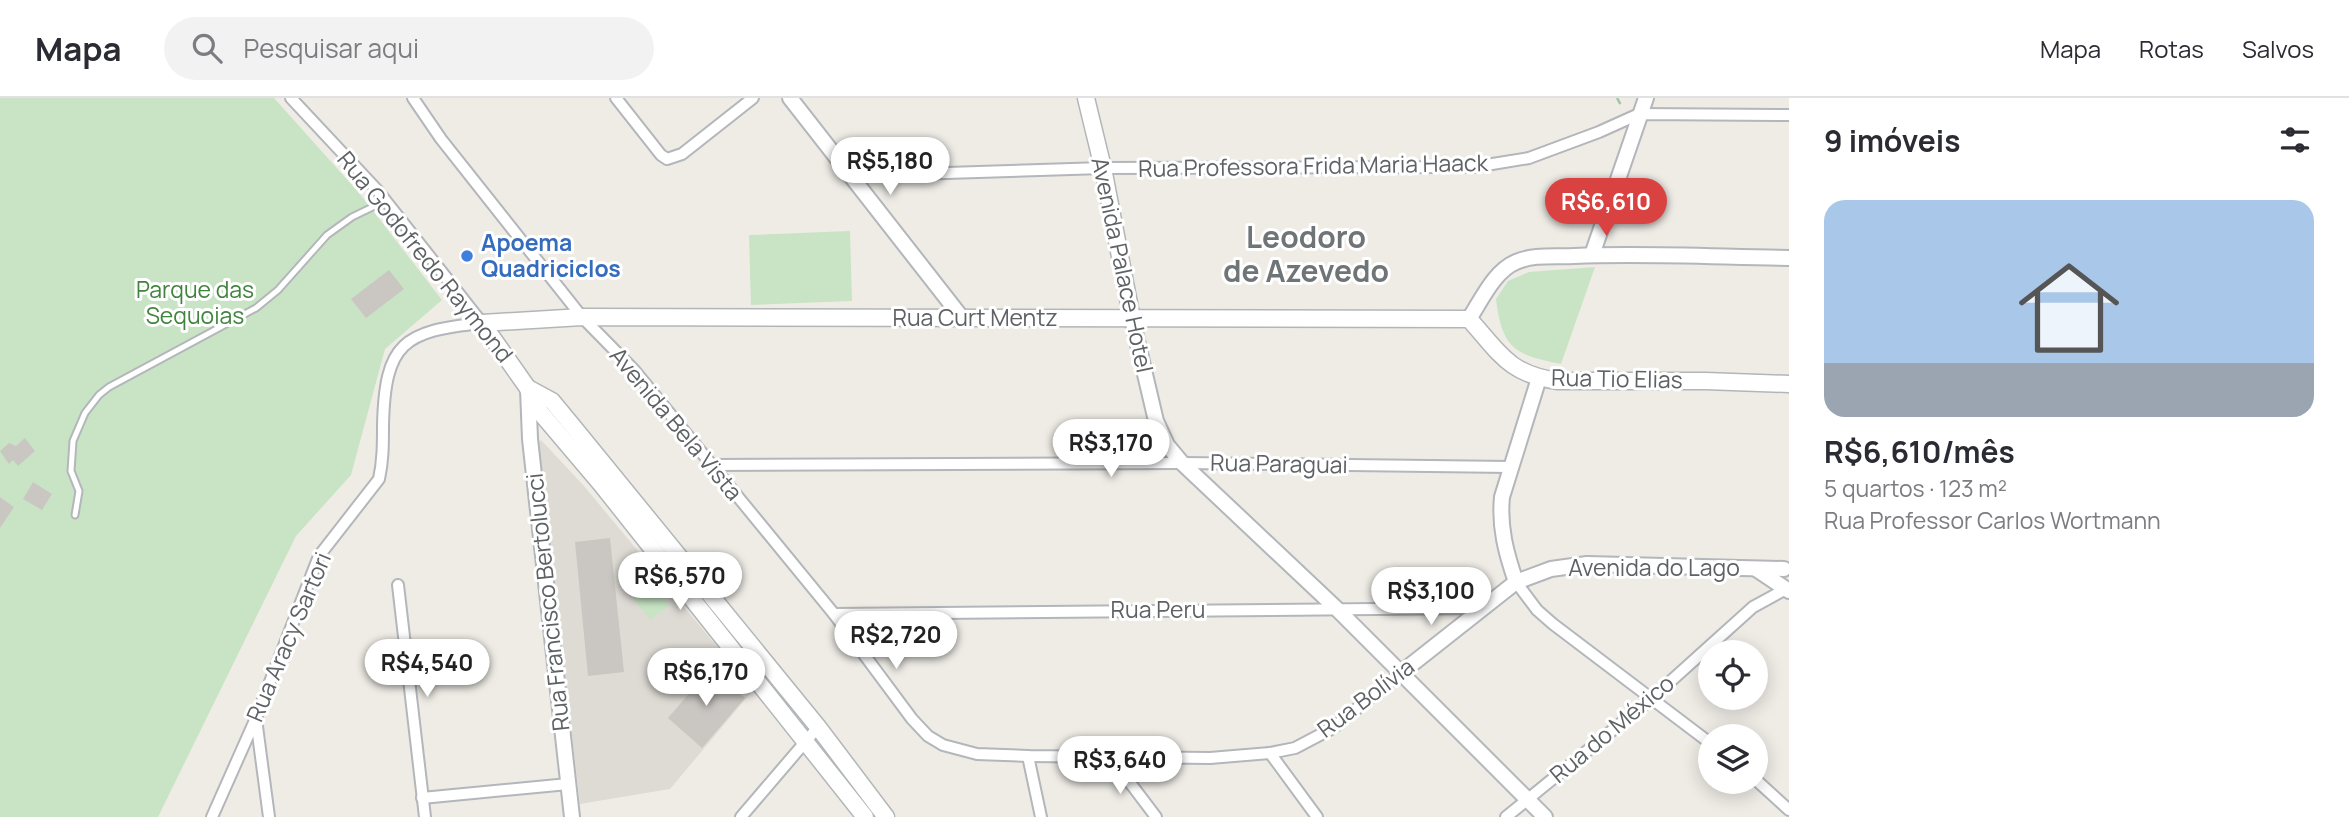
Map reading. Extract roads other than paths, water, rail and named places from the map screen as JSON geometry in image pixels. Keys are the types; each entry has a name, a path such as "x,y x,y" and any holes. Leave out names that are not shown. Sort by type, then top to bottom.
{"main road":[{"name":"Avenida Palace Hotel","path":"1086,98 1103,168 1132,319"},
{"name":"Rua Curt Mentz","path":"482,323 582,317 1469,319"},
{"name":"Rua Tio Elias","path":"1469,319 1507,362 1539,378 1558,381 1789,384"},
{"name":"Rua Godofredo Raymond","path":"482,323 527,387 540,412 601,484 865,817"},
{"name":"Rua Godofredo Raymond","path":"527,387 552,401 818,727 886,817"}],"street":[{"name":"Rua Godofredo Raymond","path":"290,98 385,201 482,323"},
{"name":"Avenida Bela Vista","path":"414,98 441,139 582,317 634,370 712,465 834,614 912,719 928,736 943,745"},
{"path":"616,98 667,159 682,154 753,98"},
{"path":"790,98 962,318"},
{"path":"1592,255 1646,98"},
{"path":"1639,114 1789,115"},
{"name":"Rua Professora Frida Maria Haack","path":"851,176 1103,168 1474,167 1529,158 1600,132 1639,114"},
{"path":"1469,319 1493,283 1515,262 1534,258 1592,255 1789,258"},
{"name":"Avenida Palace Hotel","path":"1132,319 1156,421 1167,445 1182,463 1402,672 1545,817"},
{"name":"Rua Aracy Sartori","path":"212,817 256,718 319,556 379,479 387,374 395,355 426,331 482,323"},
{"path":"1539,378 1502,497 1500,516 1506,553 1516,582 1537,610 1553,624 1698,734"},
{"name":"Rua Francisco Bertolucci","path":"527,387 530,439 572,817"},
{"name":"Rua Paraguai","path":"712,465 1182,463 1510,467"},
{"name":"Avenida do Lago","path":"1516,582 1551,569 1587,564 1752,567 1782,580"},
{"path":"1752,607 1769,589 1770,582 1782,580"},
{"name":"Rua do México","path":"1506,817 1652,698 1782,580"},
{"name":"Rua Bolívia","path":"943,745 961,752 977,754 1210,758 1295,748 1333,728 1516,582"},
{"path":"398,585 425,817"},
{"name":"Rua Peru","path":"834,614 1482,608"},
{"path":"256,718 269,817"},
{"path":"741,817 818,727"},
{"path":"1270,753 1317,817"},
{"path":"1109,755 1156,817"},
{"path":"1028,756 1041,817"},
{"path":"422,798 568,784"},
{"path":"1768,791 1789,810"}],"lane":[{"path":"75,515 79,491 71,471 73,441 85,413 99,395 108,387 256,308 278,290 327,235 352,217 385,201"}],"place":[{"name":"Apoema Quadriciclos","path":"467,256"}],"district":[{"name":"Leodoro de Azevedo","path":"1306,255"}],"park label":[{"name":"Parque das Sequoias","path":"195,303"}]}
